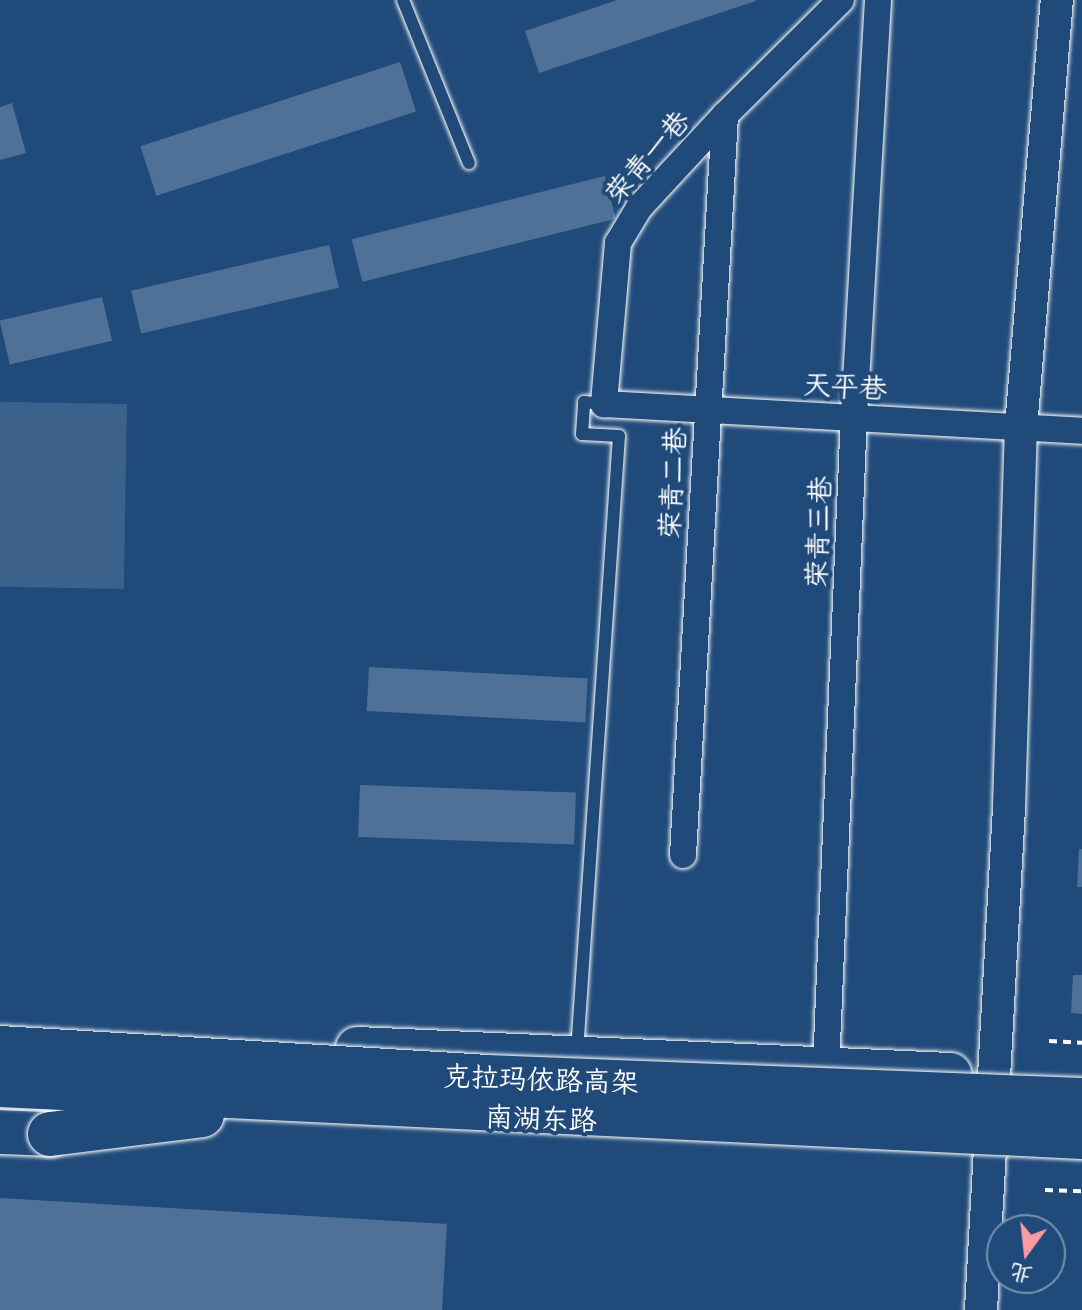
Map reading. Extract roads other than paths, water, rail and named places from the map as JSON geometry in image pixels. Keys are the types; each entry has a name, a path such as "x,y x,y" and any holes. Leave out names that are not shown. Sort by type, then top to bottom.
{"highway":[{"path":"0,1017 315,1083"},
{"name":"克拉玛依路高架","path":"0,1048 315,1083 1082,1138"},
{"path":"0,1132 50,1134 315,1083"},
{"name":"克拉玛依路高架","path":"0,1085 315,1083 1082,1100"}],"main road":[{"path":"0,1033 826,1067 1082,1082"},
{"name":"南湖东路","path":"0,1094 993,1137 1082,1138"}],"street":[{"name":"荣青一巷","path":"604,404 618,243 639,208 725,115 841,0"},
{"name":"荣青三巷","path":"826,1067 854,416 878,0"},
{"path":"981,1310 1009,807 1021,427 1057,0"},
{"name":"荣青二巷","path":"683,855 725,115"},
{"name":"天平巷","path":"604,404 1082,431"}],"lane":[{"path":"403,0 469,163"},
{"path":"578,1037 619,436 582,434 584,402 604,404"}]}
